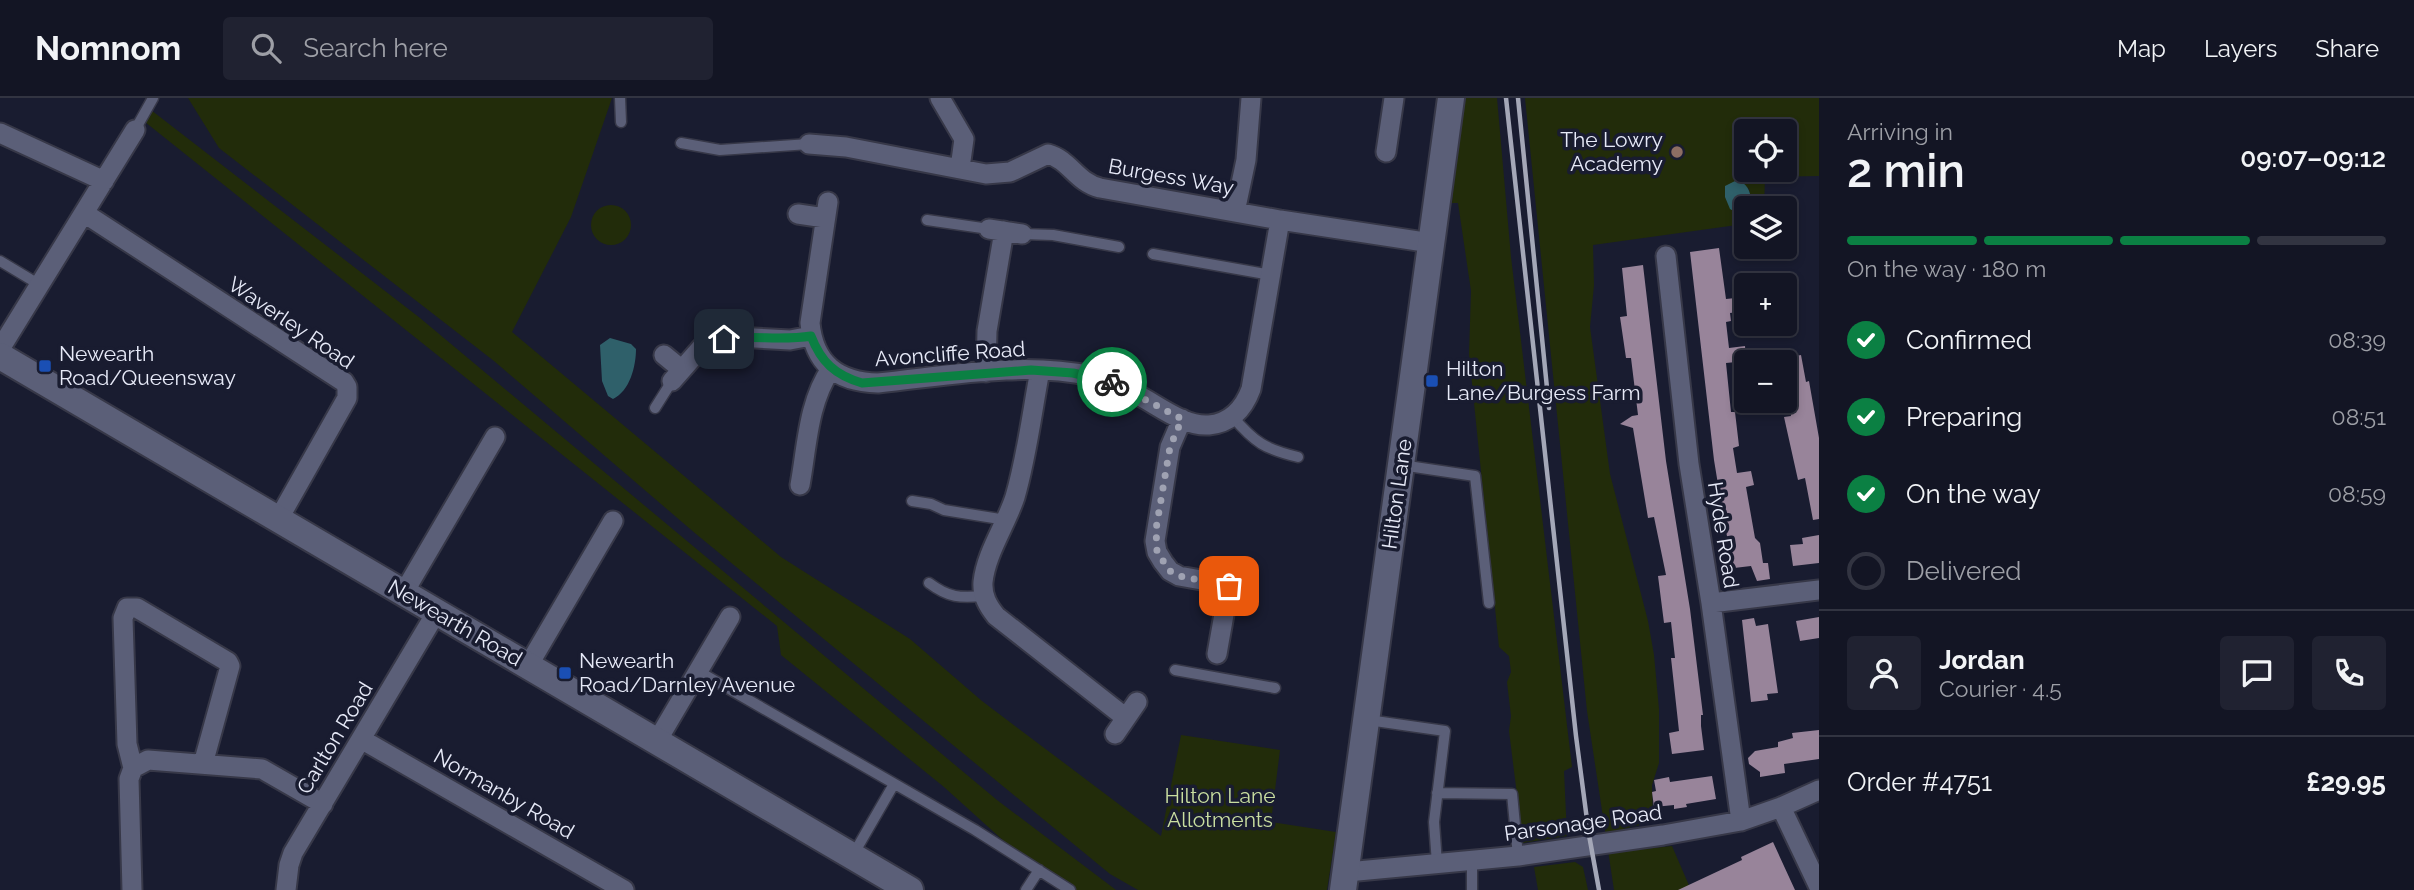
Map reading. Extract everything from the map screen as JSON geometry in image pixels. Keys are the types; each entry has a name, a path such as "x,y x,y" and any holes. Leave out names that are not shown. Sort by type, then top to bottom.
{"main road":[{"name":"Hilton Lane","path":"1345,881 1451,98"},
{"name":"Newearth Road","path":"1,358 910,890"}],"street":[{"path":"940,98 964,139 960,168"},
{"path":"1235,212 1246,160 1251,98"},
{"path":"1386,152 1394,98"},
{"path":"1,358 40,285 135,130"},
{"path":"0,133 104,181"},
{"name":"Burgess Way","path":"809,144 834,146 986,174 1010,172 1048,154 1062,160 1090,185 1280,220 1432,243"},
{"path":"833,166 834,146"},
{"path":"798,214 827,210 811,314 811,336 818,352 831,369 815,402 808,476"},
{"name":"Waverley Road","path":"85,213 344,382 347,398 278,520"},
{"path":"1233,416 1247,399 1251,389 1280,220"},
{"path":"986,372 987,331 1005,231"},
{"name":"Hyde Road","path":"1666,256 1689,464 1741,821"},
{"path":"664,355 676,375 701,348 724,339 737,337 790,340 811,336"},
{"name":"Avoncliffe Road","path":"831,369 845,378 862,383 986,372 1040,370 1073,373 1113,382 1182,419 1208,425 1233,416"},
{"path":"1040,370 1021,474 987,566 983,582 984,596 996,616 1126,718"},
{"path":"1182,419 1170,447 1156,529 1157,552 1170,571 1179,576 1238,587 1217,654"},
{"path":"403,594 495,437"},
{"path":"528,666 613,521"},
{"path":"1711,603 1819,590"},
{"path":"132,890 129,779 133,768 127,744 123,618 127,608 132,607 228,662 230,666 204,764"},
{"name":"Carlton Road","path":"286,890 293,853 436,612"},
{"path":"657,741 730,617"},
{"name":"Normanby Road","path":"361,739 624,890"},
{"path":"133,768 148,760 262,769 323,804"},
{"name":"Parsonage Road","path":"1345,881 1437,864 1518,856 1741,821 1819,790"},
{"path":"1781,807 1819,887"}],"lane":[{"path":"135,130 153,98"},
{"path":"621,98 621,122"},
{"name":"Burgess Way","path":"681,143 720,150 809,144"},
{"path":"927,220 1053,235 1119,247"},
{"path":"1153,254 1271,275"},
{"path":"0,261 40,285"},
{"path":"655,408 676,375"},
{"path":"1233,416 1246,432 1271,450 1298,457"},
{"path":"1401,465 1475,476 1489,603"},
{"path":"912,501 931,504 944,510 1006,520"},
{"path":"929,583 951,596 984,596"},
{"path":"1213,677 1217,654"},
{"path":"1175,670 1275,688"},
{"path":"698,671 1070,890"},
{"path":"1368,720 1445,731 1434,822 1437,864"},
{"path":"852,856 894,784"},
{"path":"1437,793 1512,794 1518,856"},
{"path":"1472,860 1472,890"},
{"path":"1026,890 1039,870"}],"green space":[{"name":"Hilton Lane Allotments","path":"188,98 612,98 571,217 512,332 781,557 910,639 982,701 1161,836 1181,735 1280,750 1271,822 1336,832 1327,890 1138,890 1110,874 696,534 494,361 219,148"},
{"path":"1466,98 1497,98 1511,257 1572,767 1564,771 1567,836 1523,843 1509,731 1511,716 1507,682 1511,672 1509,656 1499,647 1469,354 1471,291 1458,203 1452,203 1458,136"},
{"path":"1525,98 1819,98 1819,176 1797,176 1797,119 1734,119 1734,182 1765,182 1764,196 1751,196 1748,187 1746,196 1734,196 1734,225 1593,245 1594,285 1590,327 1610,474 1648,621 1659,709 1659,763 1652,785 1653,822 1623,829 1627,851 1672,846 1691,890 1614,890 1587,711"},
{"path":"151,110 420,318 997,800 1116,890 1075,890 1006,843 944,787 781,655 777,626 145,122"},
{"path":"611,205 625,211 631,225 625,239 611,245 597,239 591,225 597,211"},
{"path":"1575,862 1583,867 1588,890 1538,890 1534,867"}],"shaded area":[{"path":"1734,182 1741,182 1747,187 1750,196 1734,196 1734,211 1730,209 1725,197 1725,186"},
{"path":"610,338 631,344 636,349 635,363 628,384 613,399 608,396 602,381 600,345"}],"building":[{"path":"1719,248 1726,299 1734,298 1734,312 1730,313 1731,321 1726,322 1729,348 1745,346 1745,350 1734,350 1734,362 1726,363 1731,412 1735,413 1739,446 1733,448 1737,473 1751,471 1754,485 1746,487 1755,538 1760,543 1763,563 1768,563 1770,579 1757,581 1751,566 1734,568 1714,460 1690,252"},
{"path":"1643,265 1666,461 1690,609 1703,715 1701,726 1704,750 1672,754 1669,733 1679,731 1671,658 1675,658 1671,622 1664,623 1658,576 1666,575 1654,517 1648,518 1633,428 1620,424 1638,415 1631,358 1626,358 1620,317 1627,316 1622,268"},
{"path":"1801,355 1806,382 1809,381 1819,438 1819,519 1813,520 1805,478 1798,480 1784,417 1797,413 1797,356"},
{"path":"1819,535 1819,563 1793,566 1790,545 1803,544 1802,538"},
{"path":"1819,617 1819,638 1800,641 1796,621"},
{"path":"1754,618 1756,626 1768,624 1778,693 1767,694 1768,700 1751,702 1742,620"},
{"path":"1819,730 1819,759 1784,764 1785,773 1760,777 1760,772 1749,764 1748,758 1755,751 1778,747 1778,742 1793,738 1792,733"},
{"path":"1712,776 1716,799 1674,809 1674,805 1654,807 1654,780 1669,777 1670,782"},
{"path":"1773,842 1795,890 1678,890 1742,860 1741,857"}],"railway":[{"path":"1506,98 1576,736 1599,890"},
{"path":"1518,98 1549,408"}],"way so far":[{"path":"1112,382 1182,419 1170,447 1156,529 1157,552 1170,571 1179,576 1229,586"}],"place":[{"name":"The Lowry Academy","path":"1677,152"},
{"name":"Newearth Road/Queensway","path":"45,366"},
{"name":"Hilton Lane/Burgess Farm","path":"1432,381"},
{"name":"Newearth Road/Darnley Avenue","path":"565,673"}],"route":[{"path":"724,339 737,337 790,340 811,336 818,352 831,369 845,378 862,383 1031,370 1073,373 1112,382"}]}
